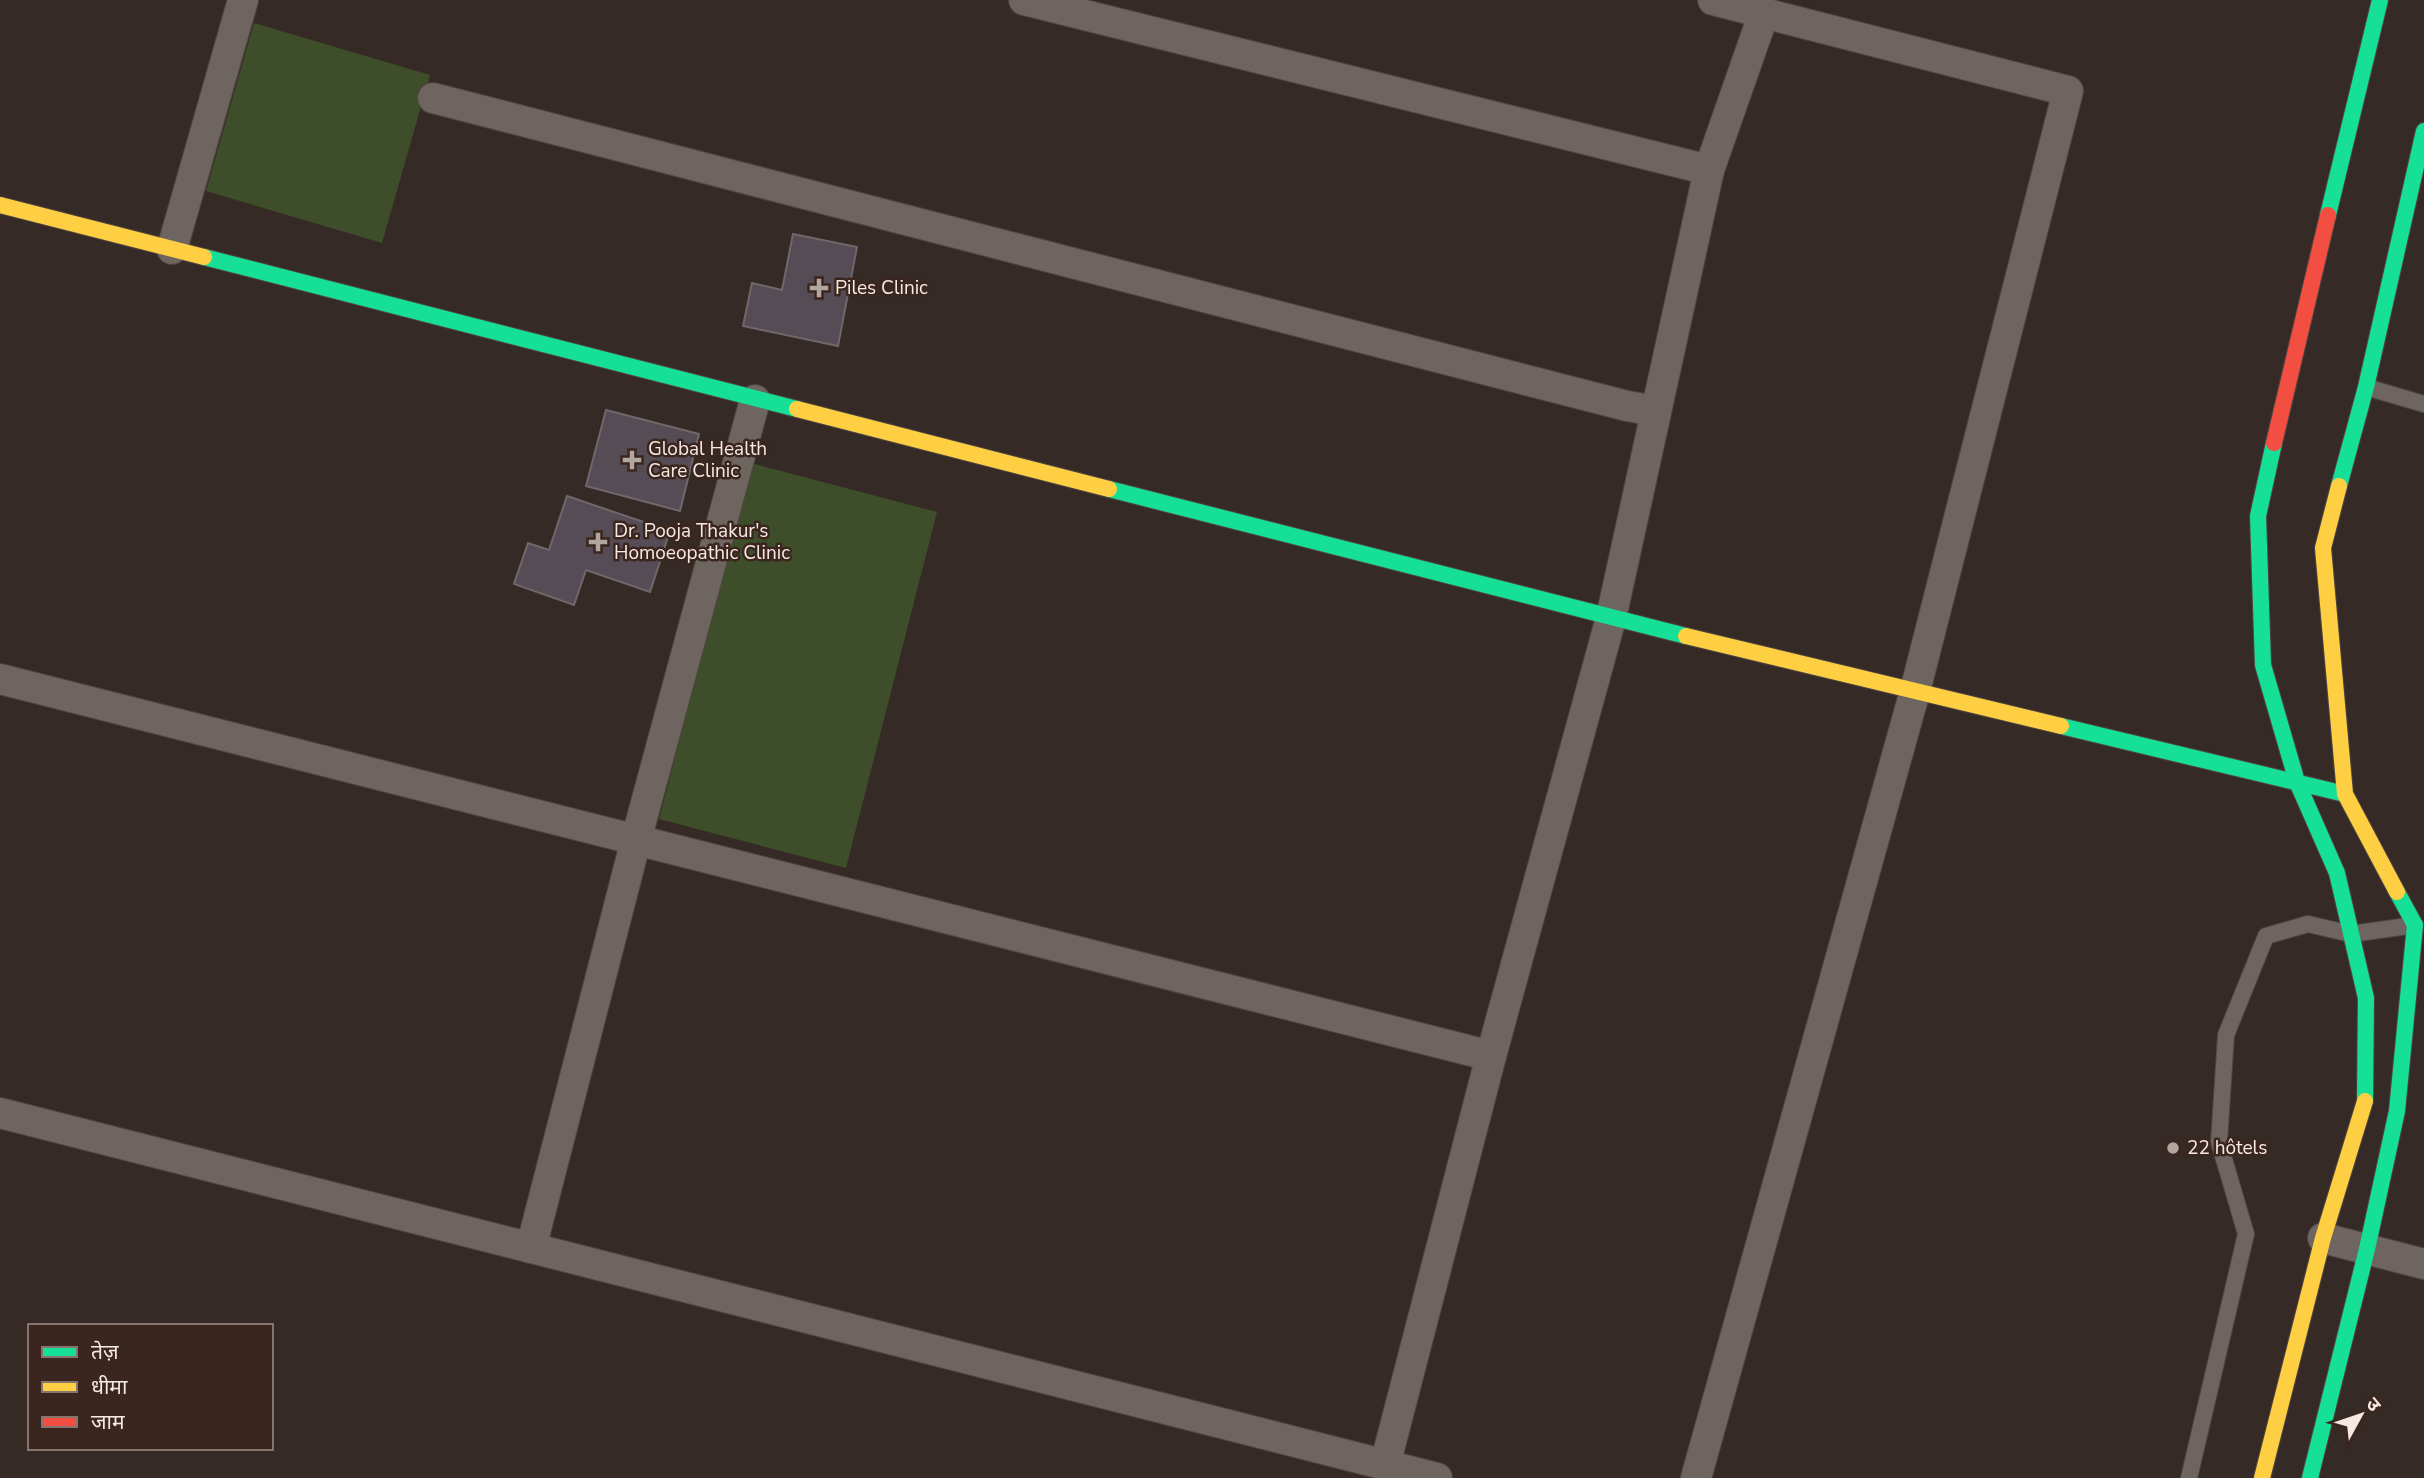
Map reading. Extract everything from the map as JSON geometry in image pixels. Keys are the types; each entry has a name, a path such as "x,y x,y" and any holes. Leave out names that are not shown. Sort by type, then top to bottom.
{"street":[{"path":"172,249 243,0"},
{"path":"1024,0 1709,170"},
{"path":"1696,1478 1915,691 2068,91 1713,0"},
{"path":"2262,1478 2323,1238 2365,1107 2367,998 2337,873 2297,782 2263,665 2258,516 2292,362 2380,0"},
{"path":"1385,1465 1491,1056 1611,618 1709,170 1764,13"},
{"path":"433,98 1656,411"},
{"path":"2310,1478 2367,1249 2397,1111 2419,925 2345,794 2323,548 2366,387 2424,131"},
{"path":"0,205 1611,618 2345,794"},
{"path":"531,1248 636,840 755,400"},
{"path":"0,680 1491,1056"},
{"path":"0,1113 1437,1478"},
{"path":"2323,1238 2424,1264"}],"lane":[{"path":"2366,387 2424,404"},
{"path":"2189,1478 2246,1234 2219,1142 2226,1035 2266,936 2308,924 2351,934 2419,925"}],"green space":[{"path":"254,23 430,75 382,243 206,191"},
{"path":"751,463 937,512 846,868 659,819"}],"building":[{"path":"793,234 857,247 838,346 743,326 752,283 782,290"},
{"path":"606,410 699,434 680,511 586,486"},
{"path":"567,496 670,531 650,592 586,570 574,605 514,584 528,543 549,550"}],"traffic: fast":[{"path":"2328,215 2380,0"},
{"path":"2339,486 2366,387 2424,131"},
{"path":"204,257 797,409"},
{"path":"2274,443 2258,516 2263,665 2297,782 2337,873 2366,998 2365,1101"},
{"path":"1109,489 1686,636"},
{"path":"2061,726 2345,794"},
{"path":"2310,1478 2367,1249 2397,1111 2415,925 2397,892"}],"traffic: slow":[{"path":"0,205 204,257"},
{"path":"797,409 1109,489"},
{"path":"2339,486 2323,548 2345,794 2397,892"},
{"path":"1686,636 2061,726"},
{"path":"2262,1478 2323,1238 2365,1101"}],"traffic: jam":[{"path":"2274,443 2328,215"}],"place":[{"name":"Piles Clinic","path":"819,288"},
{"name":"Global Health Care Clinic","path":"632,460"},
{"name":"Dr. Pooja Thakur's Homoeopathic Clinic","path":"598,542"},
{"name":"22 hôtels","path":"2173,1148"}]}
